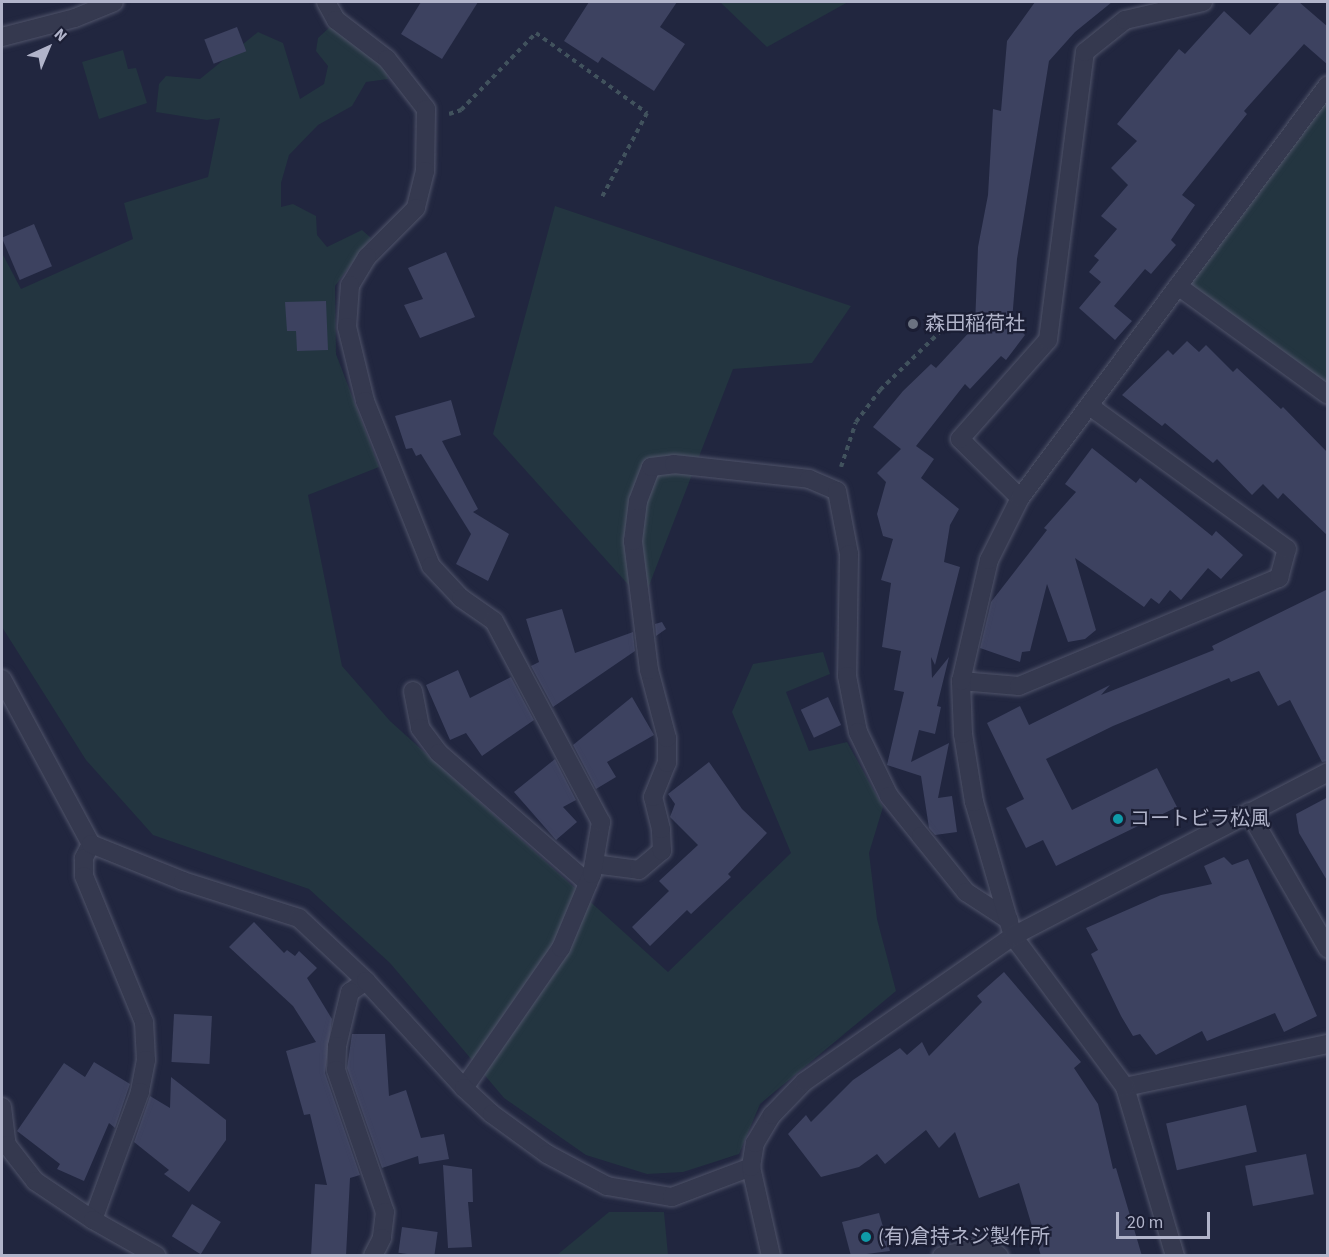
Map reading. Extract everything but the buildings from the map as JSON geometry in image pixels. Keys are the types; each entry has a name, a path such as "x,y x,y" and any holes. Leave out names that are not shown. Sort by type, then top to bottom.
{"street":[{"path":"2,37 75,18 114,2"},
{"path":"326,2 336,20 387,59 426,109 425,171 416,208 367,257 350,285 347,327 365,401 431,566 461,598 494,621 600,822 594,864 561,948 464,1088"},
{"path":"1020,498 960,439 1048,340 1085,52 1125,20 1203,2"},
{"path":"1011,928 974,802 963,734 961,681 989,560 1020,498 1092,407 1178,286 1327,87"},
{"path":"1178,286 1328,395"},
{"path":"961,681 1019,686 1279,578 1287,549 1092,407"},
{"path":"594,864 639,870 662,850 662,828 653,797 667,763 667,738 649,670 633,541 638,501 651,468 674,464 809,479 837,491 849,554 847,676 858,732 889,796 966,892 1011,928 1125,1087 1175,1256"},
{"path":"2,679 91,844 183,881 299,918 366,981 464,1088 492,1114 547,1154 607,1186 672,1197 751,1167"},
{"path":"413,691 420,728 439,753 588,883"},
{"path":"771,1256 751,1167 755,1143 772,1115 804,1082 1011,928 1328,772"},
{"path":"1249,812 1328,949"},
{"path":"91,844 84,858 84,876 144,1022 146,1060 140,1092 93,1220"},
{"path":"366,981 350,992 337,1046 336,1070 385,1212 382,1238 373,1256"},
{"path":"1125,1087 1328,1044"},
{"path":"2,1107 7,1145 35,1181 93,1220 158,1256"},
{"path":"942,1256 987,1246 999,1256"}],"path":[{"path":"426,109 446,115 460,110 536,33 647,113 602,197"},
{"path":"837,491 842,460 856,422 880,390 947,325"}],"shaded area":[{"path":"720,2 848,2 767,47"},
{"path":"331,26 385,69 388,79 366,82 352,106 318,125 289,155 281,183 281,207 293,204 316,216 317,235 327,247 362,230 371,238 335,286 336,354 379,467 308,495 342,666 390,721 668,972 791,853 732,712 753,664 823,652 830,674 786,692 809,751 847,742 883,807 869,853 877,919 896,991 760,1104 739,1154 683,1172 647,1174 586,1155 504,1098 390,963 309,889 153,835 86,760 2,627 2,253 21,289 133,239 124,203 208,177 220,118 207,120 156,112 159,84 166,76 200,79 258,32 283,43 300,99 324,84 328,66 316,51 318,38"},
{"path":"123,50 128,69 136,68 147,103 99,119 82,62"},
{"path":"1327,98 1327,395 1178,286"},
{"path":"555,206 851,306 812,363 733,369 643,601 493,434"},
{"path":"609,1212 664,1212 668,1255 557,1255"}],"place":[{"name":"森田稲荷社","path":"913,324"},
{"name":"コートビラ松風","path":"1118,819"},
{"name":"(有)倉持ネジ製作所","path":"866,1237"}]}
